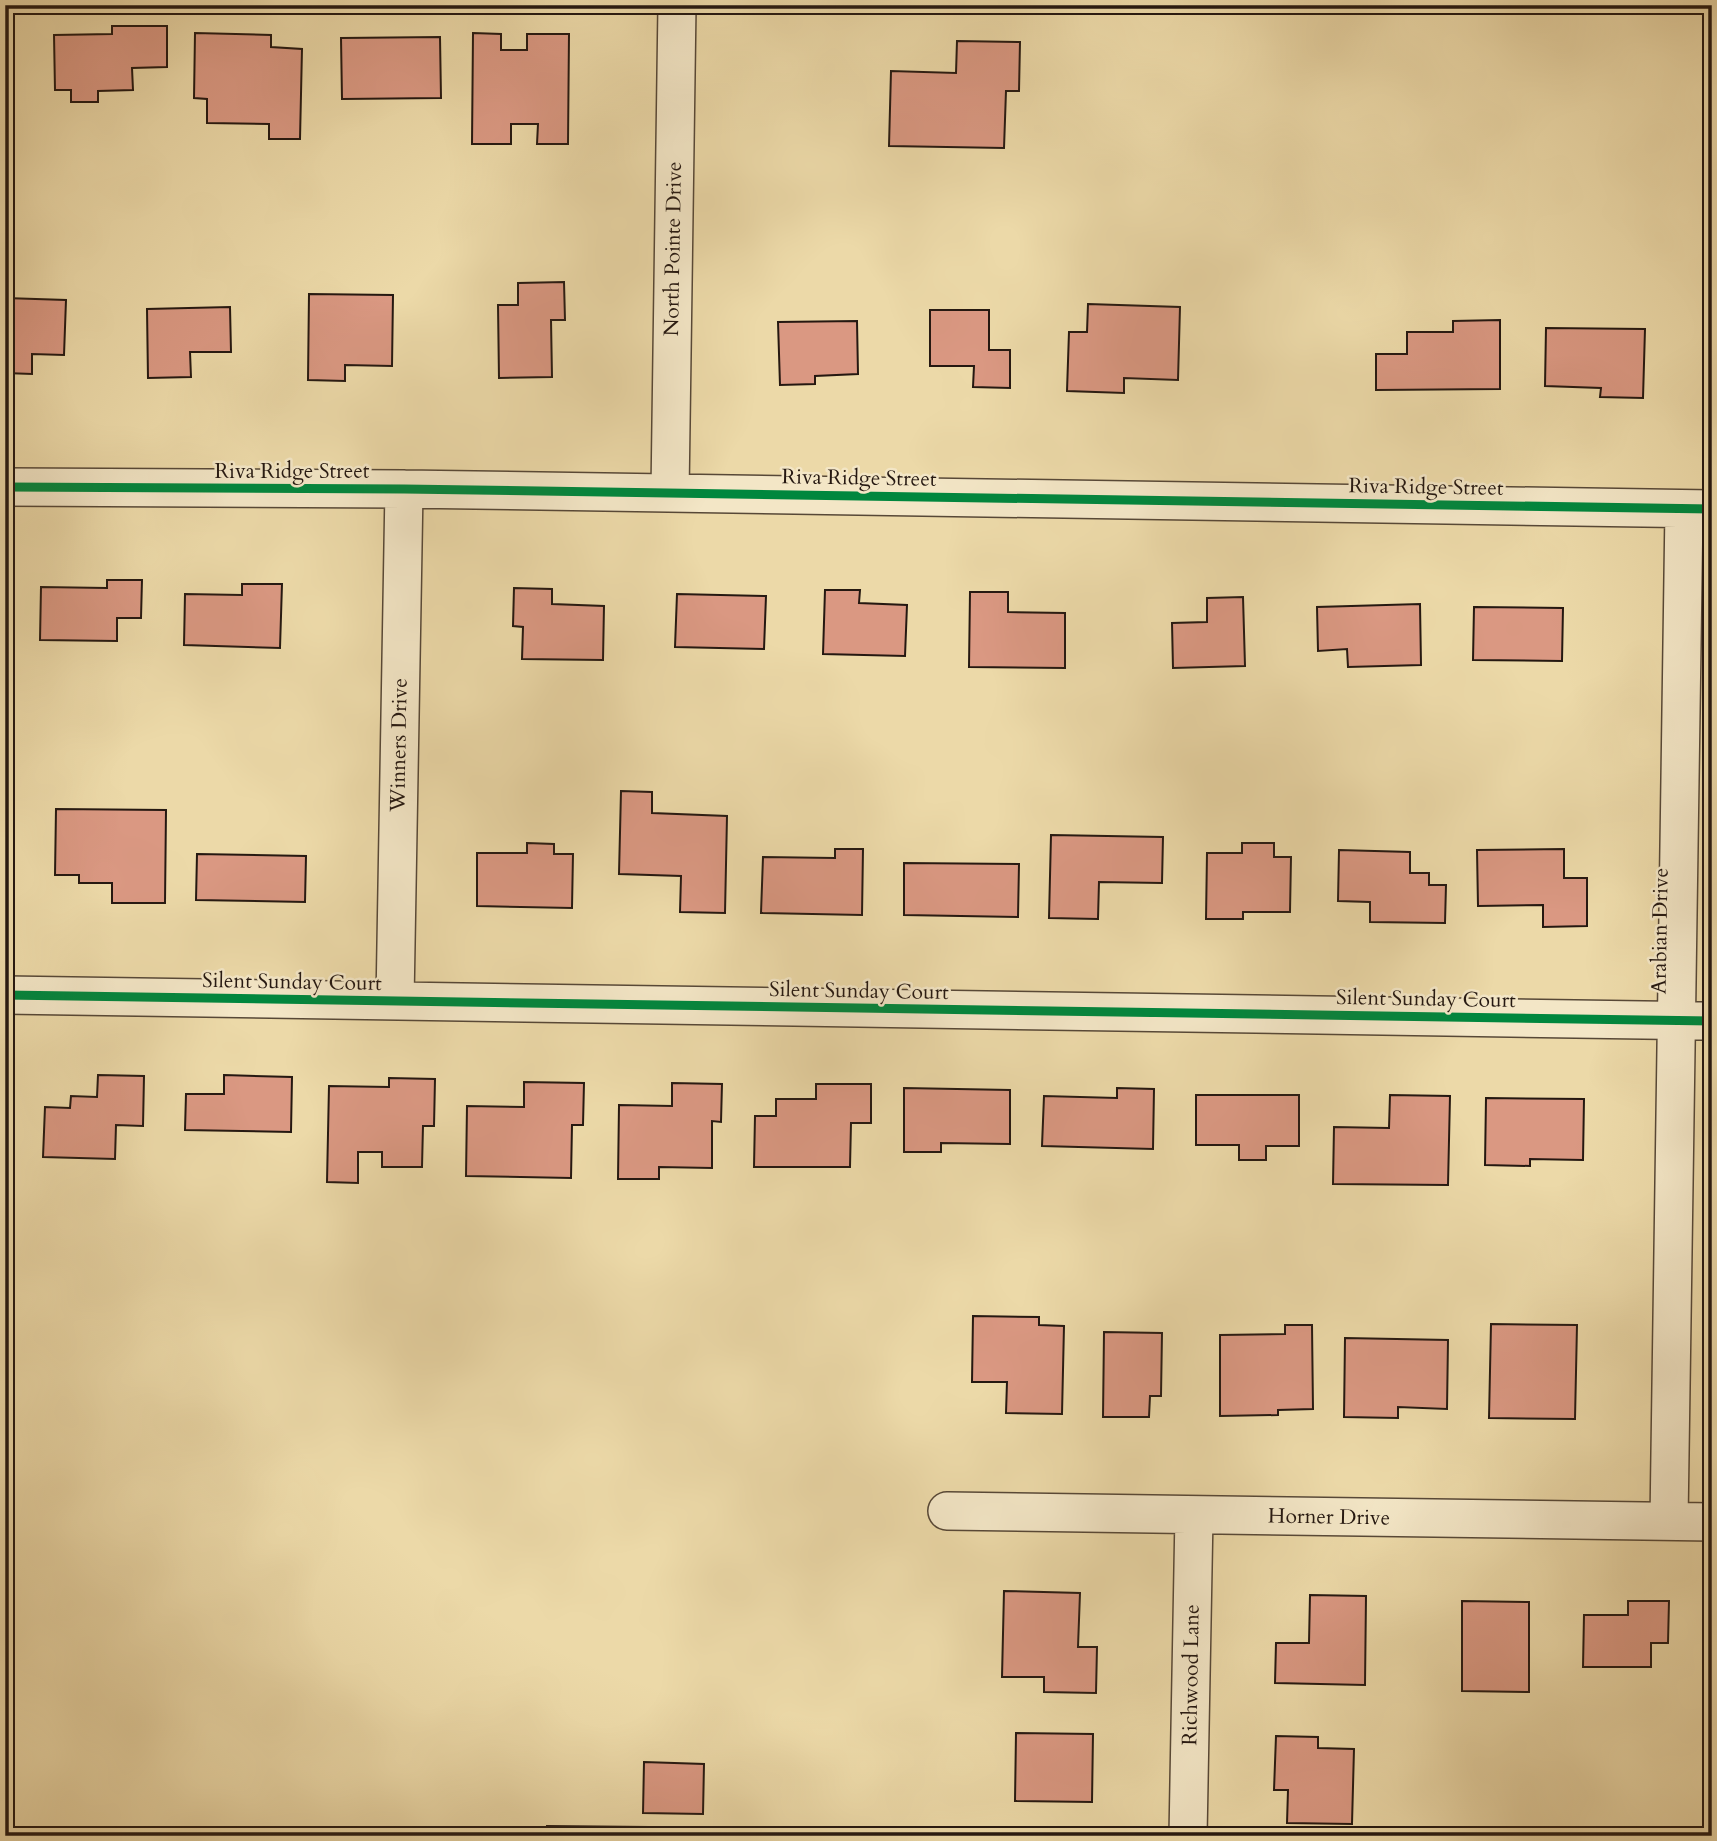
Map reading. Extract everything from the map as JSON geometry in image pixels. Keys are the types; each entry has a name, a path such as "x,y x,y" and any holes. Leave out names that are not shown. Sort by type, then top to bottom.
{"street":[{"name":"North Pointe Drive","path":"670,493 677,5"},
{"name":"Riva Ridge Street","path":"5,486 404,489 1698,509"},
{"name":"Winners Drive","path":"395,1001 404,489"},
{"name":"Arabian Drive","path":"1669,1521 1694,1021 1698,509"},
{"name":"Silent Sunday Court","path":"5,995 1694,1021"},
{"name":"Horner Drive","path":"947,1511 1712,1522"},
{"name":"Richwood Lane","path":"1188,1836 1194,1515"}],"building":[{"path":"112,26 167,26 167,67 132,68 133,90 98,91 98,102 71,102 71,90 55,90 54,35 112,34"},
{"path":"195,33 271,35 271,47 302,49 300,139 269,139 269,124 207,123 207,99 194,98"},
{"path":"473,33 501,34 501,50 527,50 527,34 569,34 568,144 537,144 538,124 511,124 511,144 472,144"},
{"path":"440,37 441,98 342,99 341,38"},
{"path":"957,41 1020,42 1019,91 1006,91 1004,148 889,146 891,71 956,73"},
{"path":"564,282 565,320 551,320 552,377 499,378 498,305 518,305 518,283"},
{"path":"309,294 393,295 392,366 345,365 345,381 308,380"},
{"path":"5,298 66,300 64,355 32,354 32,374 5,373"},
{"path":"1088,304 1180,307 1178,380 1124,378 1124,393 1067,391 1069,332 1087,332"},
{"path":"230,307 231,352 190,352 191,377 148,378 147,309"},
{"path":"930,310 989,310 989,350 1010,350 1010,388 973,387 974,366 930,366"},
{"path":"1500,320 1500,389 1376,390 1376,354 1407,354 1407,332 1453,332 1453,321"},
{"path":"857,321 858,374 815,376 815,384 780,385 778,322"},
{"path":"1546,328 1645,329 1643,398 1600,397 1601,388 1545,386"},
{"path":"1705,329 1712,329 1712,384 1705,384"},
{"path":"107,580 142,580 141,618 117,618 117,641 40,640 41,587 107,588"},
{"path":"242,584 282,584 280,648 184,645 185,594 242,595"},
{"path":"514,588 552,589 552,604 604,606 603,660 522,659 523,627 513,626"},
{"path":"825,590 860,590 859,603 907,605 905,656 823,654"},
{"path":"970,592 1008,592 1008,612 1065,613 1065,668 969,667"},
{"path":"677,594 766,596 764,649 675,647"},
{"path":"1243,597 1245,666 1173,668 1172,623 1207,622 1207,598"},
{"path":"1420,604 1421,665 1348,667 1347,649 1318,651 1317,607"},
{"path":"1474,607 1563,608 1562,661 1473,660"},
{"path":"621,791 652,792 652,813 727,816 725,913 680,912 681,876 619,874"},
{"path":"56,809 166,810 165,903 112,903 112,883 79,883 79,875 55,875"},
{"path":"1051,835 1163,837 1162,883 1099,882 1098,919 1049,918"},
{"path":"5,841 12,841 10,897 5,897"},
{"path":"527,843 554,844 554,854 573,854 572,908 477,906 477,853 527,853"},
{"path":"1242,843 1274,843 1274,857 1291,857 1290,912 1243,912 1243,919 1206,919 1207,853 1242,853"},
{"path":"835,849 863,849 862,915 761,913 763,857 835,858"},
{"path":"1564,849 1564,878 1587,878 1587,926 1543,927 1543,905 1478,906 1477,850"},
{"path":"1339,850 1410,852 1410,873 1429,873 1429,885 1446,885 1445,923 1370,922 1370,902 1338,901"},
{"path":"197,854 306,856 305,902 196,900"},
{"path":"904,863 1019,864 1018,917 904,915"},
{"path":"98,1075 144,1076 143,1126 116,1125 115,1159 43,1157 45,1107 70,1108 71,1096 97,1097"},
{"path":"224,1075 292,1077 291,1132 185,1130 186,1094 224,1094"},
{"path":"389,1078 435,1079 434,1126 423,1126 422,1167 382,1167 382,1152 358,1152 358,1183 327,1182 329,1086 389,1087"},
{"path":"524,1082 584,1083 583,1125 572,1125 571,1178 466,1176 467,1106 524,1107"},
{"path":"672,1083 722,1084 721,1122 712,1121 712,1168 659,1167 659,1179 618,1179 619,1105 672,1106"},
{"path":"816,1084 871,1084 871,1123 851,1123 850,1167 754,1167 755,1116 776,1116 776,1099 816,1099"},
{"path":"904,1088 1010,1090 1010,1144 941,1143 941,1152 904,1152"},
{"path":"1117,1088 1154,1089 1153,1149 1042,1146 1044,1096 1117,1098"},
{"path":"1196,1095 1299,1095 1299,1146 1266,1146 1266,1160 1239,1160 1239,1145 1196,1145"},
{"path":"1390,1095 1450,1096 1448,1185 1333,1184 1334,1127 1389,1128"},
{"path":"1486,1098 1584,1099 1583,1160 1530,1159 1530,1166 1485,1165"},
{"path":"973,1316 1039,1317 1039,1325 1064,1326 1062,1414 1006,1413 1007,1382 972,1382"},
{"path":"1491,1324 1577,1325 1575,1419 1489,1418"},
{"path":"1285,1325 1312,1325 1313,1409 1278,1410 1278,1415 1220,1416 1220,1335 1285,1334"},
{"path":"1104,1332 1162,1333 1161,1396 1150,1396 1149,1417 1103,1417"},
{"path":"1345,1338 1448,1340 1447,1409 1398,1407 1398,1418 1344,1417"},
{"path":"1004,1591 1080,1593 1078,1647 1097,1647 1096,1693 1044,1692 1044,1677 1002,1677"},
{"path":"1310,1595 1366,1596 1365,1685 1275,1683 1276,1643 1309,1643"},
{"path":"1462,1601 1529,1602 1529,1692 1462,1691"},
{"path":"1628,1601 1669,1601 1668,1643 1651,1643 1651,1667 1583,1667 1584,1615 1628,1615"},
{"path":"1016,1733 1093,1734 1092,1802 1015,1801"},
{"path":"1276,1736 1318,1737 1318,1748 1354,1749 1352,1824 1287,1823 1288,1790 1274,1790"},
{"path":"644,1762 704,1764 703,1814 643,1813"},
{"path":"547,1826 648,1827 648,1836 547,1836"}],"cycle path":[{"path":"5,487 404,489 1712,509"},
{"path":"5,995 1712,1021"}]}
